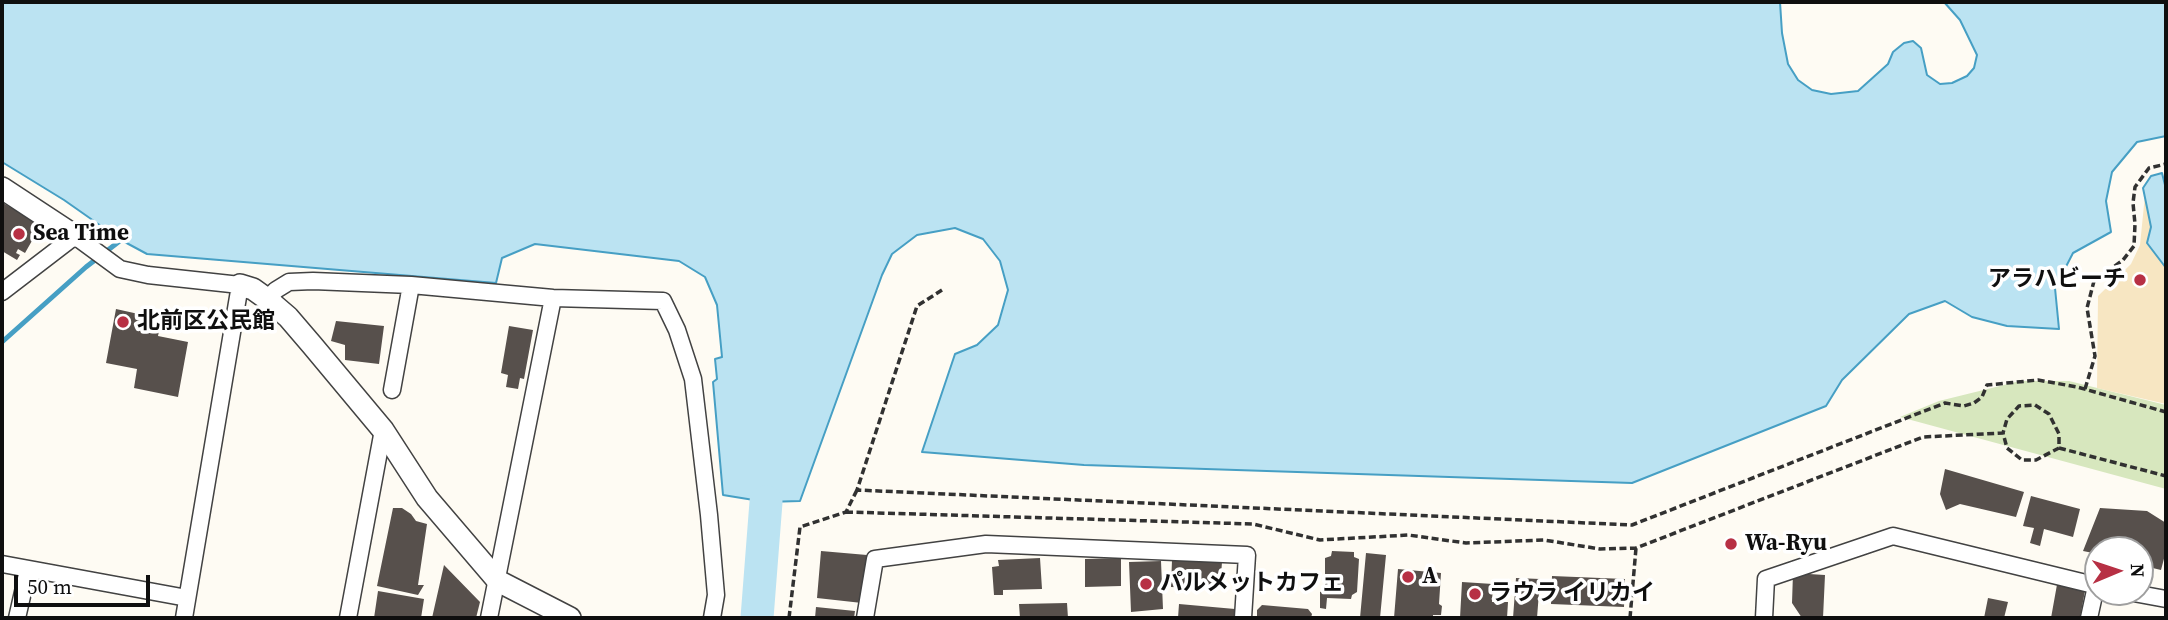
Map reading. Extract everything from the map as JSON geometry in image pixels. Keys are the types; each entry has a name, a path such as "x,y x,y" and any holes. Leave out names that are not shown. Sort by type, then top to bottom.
{"street":[{"path":"2,188 120,269 148,275 240,285 253,289 267,299 296,326 383,430 427,498 498,581 570,618"},
{"path":"2,292 80,239"},
{"path":"267,299 282,286 299,281 411,285 553,298 663,301 677,330 692,379 715,582 712,618"},
{"path":"184,618 240,285"},
{"path":"392,390 411,285"},
{"path":"489,618 553,298"},
{"path":"348,618 383,430"},
{"path":"1765,618 1766,579 1892,536 2084,583"},
{"path":"865,618 875,559 986,544 1247,555 1243,618"},
{"path":"2,564 187,598"},
{"path":"18,618 28,570"}],"path":[{"path":"2085,389 2095,356 2087,308 2094,281 2123,260 2134,246 2135,187 2149,168 2166,164"},
{"path":"846,512 857,490 918,306 942,290"},
{"path":"857,490 1632,525 1945,402 1964,406 1974,403 1982,397 1987,385 2038,380 2085,389 2166,412"},
{"path":"2059,448 2059,434 2049,414 2035,405 2019,407 2007,419 2003,433 2007,449 2022,460 2036,460 2059,448 2166,476"},
{"path":"789,618 800,527 846,512 1253,524 1320,540 1408,535 1466,543 1544,540 1600,549 1636,548 1923,437 2003,433"},
{"path":"1630,618 1636,548"}],"green space":[{"path":"2020,381 2069,381 2166,405 2166,489 1900,417 1939,401"}],"sand":[{"name":"アラハビーチ","path":"2145,195 2166,195 2166,404 2097,388 2098,296 2131,264 2140,245"}],"water":[{"path":"2,2 1780,2 1788,64 1798,80 1812,90 1831,94 1858,91 1888,64 1893,52 1904,43 1913,41 1921,48 1927,75 1940,84 1952,83 1967,76 1974,68 1977,55 1960,20 1944,2 2166,2 2166,136 2137,142 2112,172 2106,201 2111,232 2073,253 2055,288 2059,329 2007,326 1972,317 1945,301 1909,314 1842,380 1826,406 1632,483 1084,465 922,452 955,354 977,345 998,325 1008,290 1000,261 983,239 955,228 917,235 892,254 882,275 800,501 766,502 723,495 713,382 717,379 715,359 722,357 717,305 705,277 679,261 535,244 502,258 496,283 147,254 121,240 64,200 2,162"},
{"path":"2162,173 2166,189 2166,268 2147,243 2151,227 2143,188 2151,176"}],"building":[{"name":"Sea Time","path":"3,203 41,225 25,253 18,249 16,253 20,255 17,260 2,251"},
{"path":"116,309 143,315 142,322 160,326 158,336 188,342 178,397 134,388 137,369 106,363"},
{"path":"336,321 384,326 379,364 345,360 345,345 331,341"},
{"path":"509,326 533,330 524,379 520,378 518,389 506,387 508,375 501,373"},
{"path":"1945,469 2024,492 2016,517 1960,504 1946,510 1940,494"},
{"path":"2031,496 2080,509 2073,537 2044,529 2040,546 2030,543 2034,528 2023,526"},
{"path":"393,508 402,508 416,521 427,524 418,585 424,585 418,595 377,586"},
{"path":"2100,508 2147,511 2166,523 2166,551 2161,570 2154,568 2154,536 2089,536"},
{"path":"821,551 867,555 862,603 817,598"},
{"path":"1332,551 1354,552 1354,557 1359,559 1357,592 1351,599 1327,598 1326,609 1320,608 1320,592 1325,590 1325,558 1331,556"},
{"path":"1366,553 1386,555 1380,618 1360,618"},
{"path":"1040,558 1042,589 1003,590 1003,595 994,595 992,567 999,566 998,560"},
{"path":"1121,558 1121,586 1085,587 1085,559"},
{"path":"1172,560 1222,562 1220,589 1171,587"},
{"path":"1161,561 1163,609 1131,612 1129,562"},
{"path":"444,565 480,602 476,618 432,618"},
{"path":"1398,569 1441,573 1441,615 1433,615 1433,618 1394,618"},
{"path":"1793,573 1825,575 1823,618 1802,618 1792,603"},
{"path":"1552,576 1625,579 1624,607 1551,604"},
{"path":"1516,578 1540,579 1537,618 1513,618"},
{"path":"2058,579 2084,585 2080,618 2051,618"},
{"path":"1462,582 1493,584 1492,602 1508,602 1507,618 1460,618"},
{"path":"378,591 424,599 421,618 374,618"},
{"path":"1988,598 2008,602 2004,618 1984,618"},
{"path":"1067,603 1068,618 1020,618 1019,604"},
{"path":"1179,604 1235,609 1234,618 1178,618"},
{"path":"1262,605 1308,609 1312,614 1311,618 1257,618 1257,610"},
{"path":"816,607 855,611 854,618 815,618"}],"waterway":[{"path":"2,342 86,267 121,240"},
{"path":"757,618 766,502"}],"place":[{"name":"Sea Time","path":"19,234"},
{"name":"アラハビーチ","path":"2140,280"},
{"name":"北前区公民館","path":"123,322"},
{"name":"Wa-Ryu","path":"1731,544"},
{"name":"A","path":"1408,577"},
{"name":"パルメットカフェ","path":"1146,584"},
{"name":"ラウラ イリカイ","path":"1475,594"}]}
